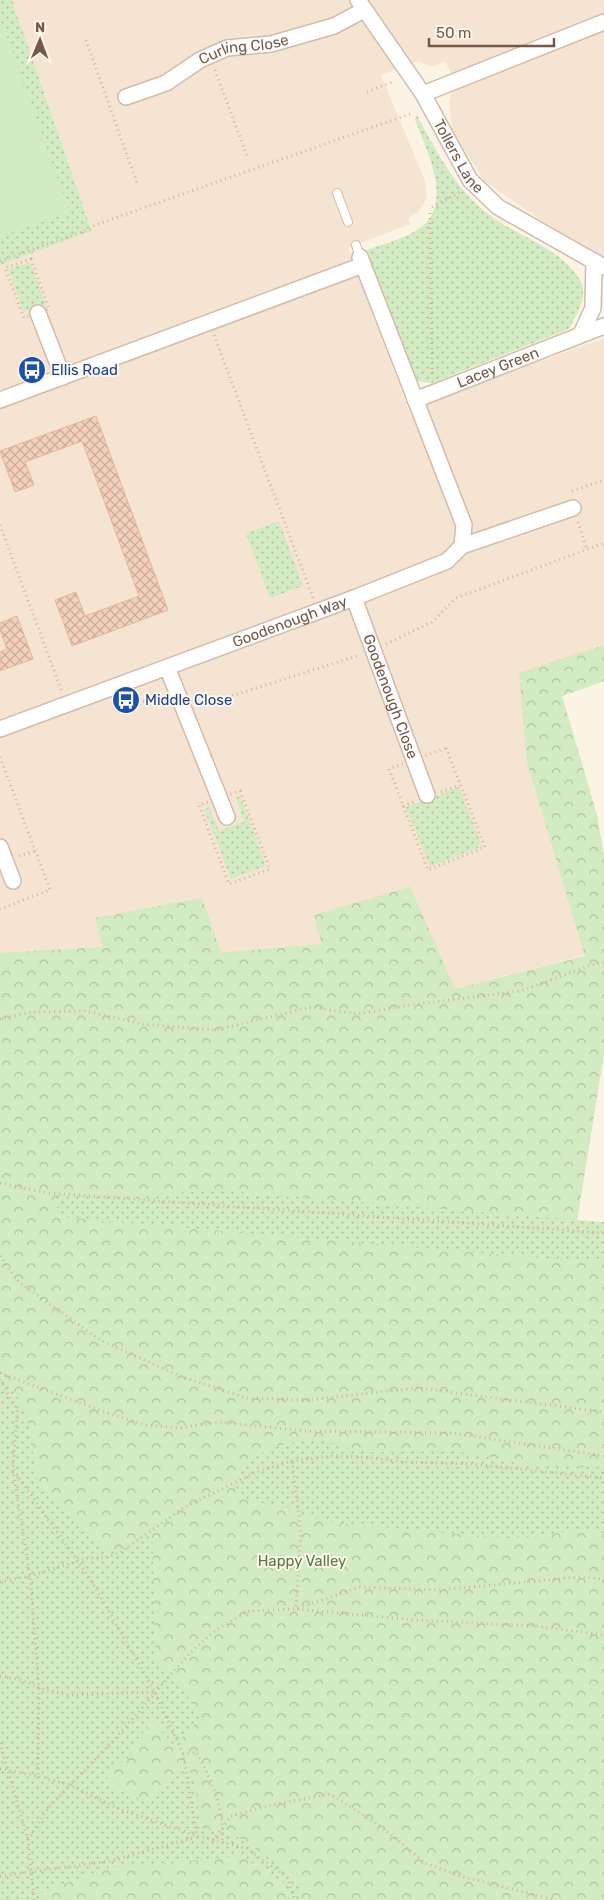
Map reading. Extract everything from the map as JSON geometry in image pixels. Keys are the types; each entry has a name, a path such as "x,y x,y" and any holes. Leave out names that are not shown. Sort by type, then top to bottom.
{"street":[{"name":"Curling Close","path":"126,97 166,83 209,56 227,48 271,44 334,26 361,5"},
{"name":"Tollers Lane","path":"361,5 423,94 472,182 498,207 599,264"},
{"path":"423,94 604,22"},
{"path":"0,400 210,322 360,255 464,525 462,546"},
{"path":"581,334 593,308 599,264"},
{"path":"43,311 63,377"},
{"name":"Lacey Green","path":"415,400 604,326"},
{"name":"Goodenough Way","path":"0,729 354,598 447,561 462,546 573,508"},
{"name":"Goodenough Close","path":"354,598 428,795"},
{"path":"167,667 226,817"},
{"path":"0,847 13,880"}],"lane":[{"path":"337,193 348,222"}],"path":[{"path":"86,40 138,186"},
{"path":"209,56 248,159"},
{"path":"367,92 410,75"},
{"path":"0,261 90,229 95,225 413,113"},
{"path":"432,207 448,200 472,182"},
{"path":"430,213 432,393"},
{"path":"16,256 18,263"},
{"path":"31,259 43,311 24,318 5,268 31,259"},
{"path":"210,322 318,611"},
{"path":"0,526 66,704"},
{"path":"114,704 123,701 197,704 242,692 374,650 432,622 456,598 604,543"},
{"path":"0,757 50,890 0,909"},
{"path":"240,791 270,869 229,884 200,805 219,798 240,791"},
{"path":"0,1019 32,1012 85,1011 142,1024 216,1030 311,1007 357,1014 410,1005 521,991 590,965 604,963"},
{"path":"0,1183 57,1194 604,1233"},
{"path":"0,1256 19,1282 100,1340 180,1376 247,1398 307,1400 418,1388 604,1412"},
{"path":"0,1374 107,1413 146,1425 179,1428 220,1422 304,1431 452,1433 604,1456"},
{"path":"0,1380 17,1410 13,1469 30,1576 39,1688 38,1776"},
{"path":"0,1582 30,1576 88,1558 105,1558 122,1552 183,1508 256,1472 292,1460 333,1456 364,1457 402,1462 471,1464 604,1478"},
{"path":"292,1460 300,1532 296,1608"},
{"path":"13,1469 76,1562 92,1582 155,1692 183,1754 197,1836"},
{"path":"296,1608 359,1587 439,1590 579,1577 604,1579"},
{"path":"28,1840 48,1808 113,1741 190,1653 217,1629 249,1611 296,1608 416,1620 536,1626 604,1635"},
{"path":"0,1676 26,1681 39,1688 69,1695 155,1692"},
{"path":"0,1744 10,1770 28,1840 33,1873 34,1900"},
{"path":"183,1754 196,1752 209,1772 223,1827 222,1842"},
{"path":"0,1769 38,1776 70,1786 119,1809 197,1836 246,1848 287,1877 295,1900"},
{"path":"213,1840 231,1816 272,1805 330,1794 379,1824 425,1863 460,1876 556,1900"},
{"path":"0,1876 111,1861 197,1836"}],"shaded area":[{"path":"12,0 604,0 604,257 544,222 485,182 453,132 449,104 451,93 458,86 445,61 432,67 419,61 381,75 425,181 427,198 419,211 408,218 410,224 348,248 408,409 604,338 604,645 519,673 527,762 585,955 455,989 314,915 322,944 221,954 202,898 96,918 103,947 0,953 0,265 92,231"}],"green space":[{"path":"0,0 12,0 92,231 0,265"},
{"path":"0,18 70,212 0,237"},
{"path":"417,115 448,170 467,195 491,216 563,260 573,269 580,280 583,293 581,305 569,329 432,383 417,381 412,376 367,250 399,239 417,230 429,220 435,207 437,193 435,178 426,147 415,120"},
{"path":"30,262 46,305 24,312 8,269"},
{"path":"279,521 303,586 270,598 246,533"},
{"name":"Happy Valley","path":"604,645 604,681 562,696 597,815 604,857 604,1053 577,1220 604,1222 604,1900 0,1900 0,953 103,947 95,918 202,898 221,953 322,944 314,915 410,887 455,989 585,956 527,762 519,673"},
{"name":"Happy Valley","path":"604,645 604,681 562,696 597,815 604,857 604,1053 577,1220 225,1191 56,1197 59,1217 540,1258 604,1261 604,1467 558,1466 513,1462 445,1450 369,1452 319,1441 302,1441 269,1449 250,1461 242,1470 237,1480 235,1491 244,1500 283,1506 335,1523 502,1538 539,1537 563,1532 595,1531 604,1533 604,1900 303,1900 295,1875 235,1835 201,1828 194,1774 180,1769 151,1803 117,1790 105,1774 129,1757 151,1719 174,1746 201,1718 176,1678 156,1661 152,1532 118,1553 104,1550 78,1520 38,1484 26,1410 0,1369 0,953 103,947 95,918 202,898 221,953 322,944 314,915 410,887 455,989 585,956 527,762 519,673"},
{"path":"459,787 482,846 430,867 406,807"},
{"path":"240,796 266,866 231,879 204,809 209,807 219,831 244,822 236,798"},
{"path":"241,1856 283,1882 289,1900 42,1900 42,1892 108,1868"}],"building":[{"path":"96,416 168,610 72,646 55,600 76,592 85,616 139,596 82,441 25,462 34,485 15,492 0,451"},
{"path":"17,616 33,659 0,671 0,652 7,649 0,630 0,623"}],"place":[{"name":"Ellis Road","path":"32,370"},
{"name":"Middle Close","path":"126,700"}]}
